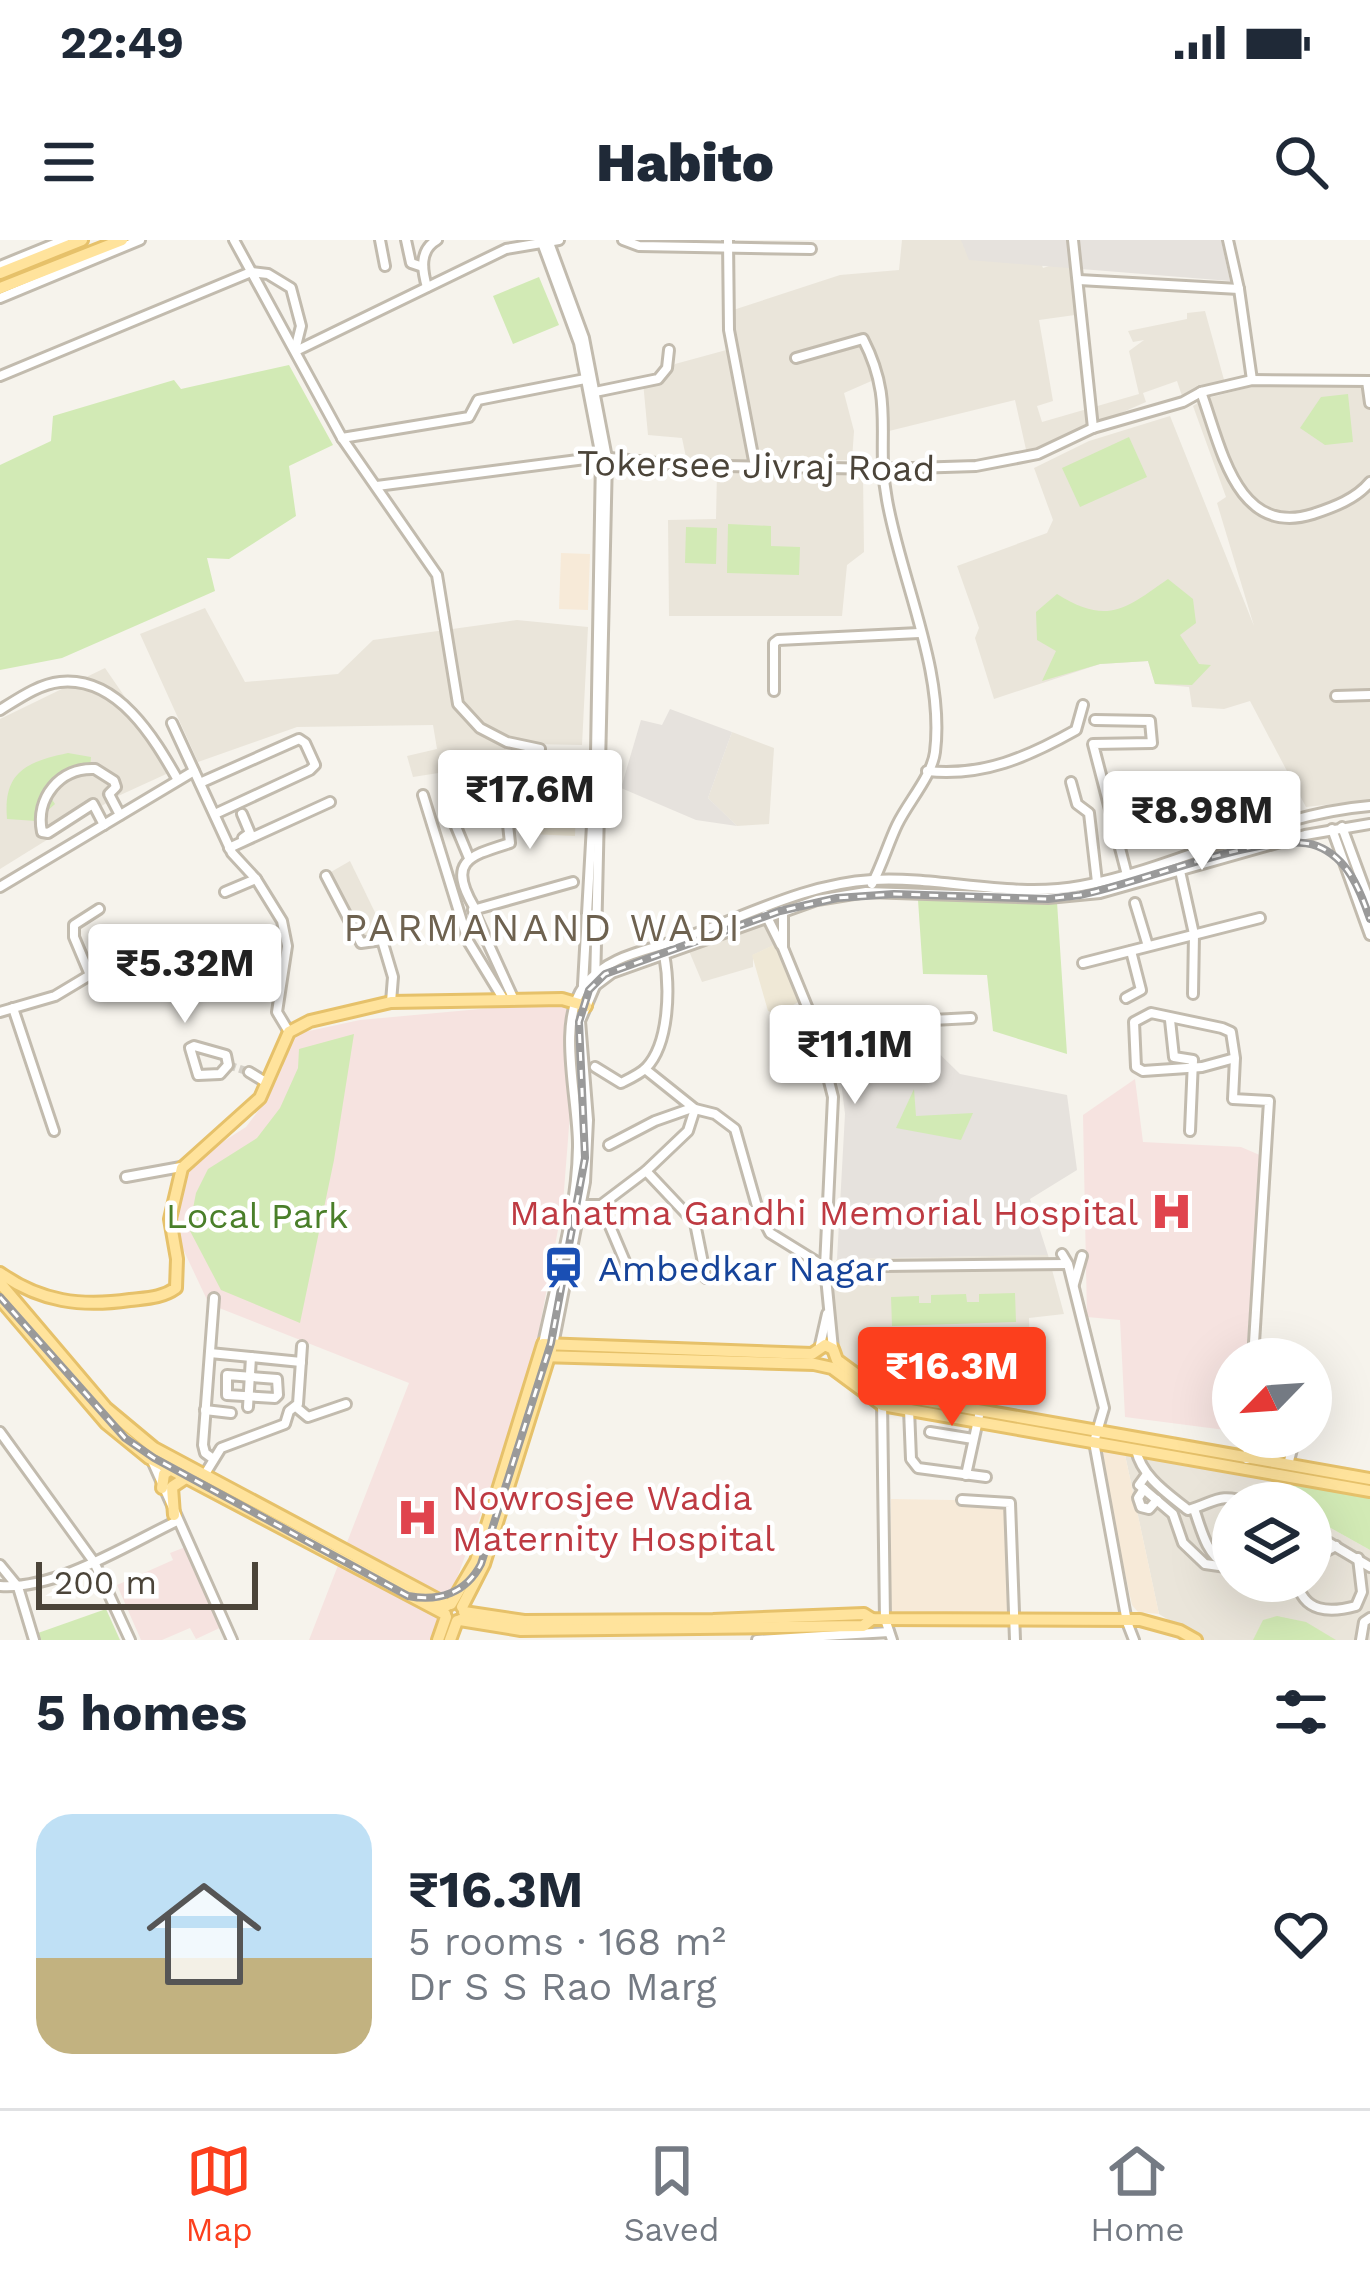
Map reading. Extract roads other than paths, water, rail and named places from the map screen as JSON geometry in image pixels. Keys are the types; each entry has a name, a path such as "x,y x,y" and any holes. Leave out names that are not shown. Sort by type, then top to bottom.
{"main road":[{"path":"0,270 82,240"},
{"path":"0,288 122,240"},
{"path":"0,1273 29,1292 89,1306 168,1294 179,1283 170,1220 183,1166 245,1114 268,1083 289,1032 310,1021 391,1002 584,1002"},
{"path":"0,1283 7,1301 152,1453 454,1613 521,1630 661,1623 713,1630 795,1631 1014,1620 1140,1620 1196,1640"},
{"path":"438,1640 480,1563 546,1350 825,1357 882,1399 1246,1463 1370,1491"},
{"path":"1095,1436 1140,1449 1370,1479"},
{"path":"162,1488 164,1474 176,1465"},
{"path":"175,1518 172,1486 197,1473"},
{"path":"450,1640 454,1613"},
{"path":"1131,1622 1184,1640"},
{"path":"587,1624 609,1635 661,1623"}],"street":[{"path":"0,270 64,240"},
{"path":"0,298 140,240"},
{"path":"234,240 342,438 437,575 458,704 480,728 507,742 540,749"},
{"path":"380,240 385,266"},
{"path":"406,240 411,263 423,267"},
{"path":"427,287 425,250 437,240"},
{"path":"545,240 589,378 604,458"},
{"path":"294,351 506,249 559,240"},
{"path":"623,240 640,246 811,249"},
{"path":"1072,240 1094,428"},
{"path":"1228,240 1252,380"},
{"path":"728,244 729,331 754,466"},
{"path":"0,376 251,272 268,274 291,289 301,326 294,351"},
{"path":"1079,280 1239,289"},
{"path":"796,358 862,339 883,393 886,428 881,469 936,704 935,757 866,892"},
{"path":"595,392 658,379 667,368 669,350"},
{"path":"546,1350 571,1226 578,1150 580,1021 596,754 604,458 589,378"},
{"path":"342,438 469,417 478,400 589,378"},
{"name":"Tokersee Jivraj Road","path":"377,486 604,458 675,465 976,466 1038,454 1094,428 1252,380 1369,381"},
{"path":"1369,381 1370,404"},
{"path":"1201,392 1234,482 1256,508 1293,519 1342,504 1370,482"},
{"path":"584,1002 594,981 603,750 602,552"},
{"path":"774,691 774,643 778,640 920,633"},
{"path":"0,710 52,684 65,681 92,686 111,695 152,734 178,780"},
{"path":"1336,696 1370,695"},
{"path":"927,771 948,773 1024,759 1076,730 1083,705"},
{"path":"1095,720 1150,722 1153,726 1151,743 1093,744 1127,875"},
{"path":"172,723 228,840 275,905 286,933 277,1012 289,1032"},
{"path":"200,783 298,739 314,759 310,770 215,814"},
{"path":"104,825 93,804 48,833 42,832 39,819 46,795 66,773 95,769 114,781 116,787 109,794 119,815"},
{"path":"0,887 194,771"},
{"path":"1071,782 1077,804 1089,813 1097,883"},
{"path":"423,795 468,941 510,1001"},
{"path":"458,800 447,805 470,858"},
{"path":"228,840 248,837 330,802"},
{"path":"500,802 506,806 510,843 470,858 460,878 510,1001"},
{"path":"584,986 812,890 874,880 1041,894 1127,875 1347,808 1370,806"},
{"path":"242,814 248,837"},
{"path":"765,913 866,892 1100,893 1337,828 1370,824"},
{"path":"1337,828 1370,903"},
{"path":"1337,828 1369,931"},
{"path":"1180,871 1193,934 1193,994"},
{"path":"326,876 361,943 382,940 393,977 391,1002"},
{"path":"225,892 256,879"},
{"path":"474,908 573,882"},
{"path":"1136,904 1148,946"},
{"path":"0,1012 55,996 90,975 74,937 74,925 99,909"},
{"path":"783,910 783,948"},
{"path":"765,913 815,1026 833,1097 824,1267 825,1357"},
{"path":"1083,963 1259,917"},
{"path":"1126,998 1142,990 1130,950"},
{"path":"595,1067 621,1084 645,1070 665,1024 668,985 663,951"},
{"path":"13,1008 54,1131"},
{"path":"1235,1058 1143,1071 1133,1062 1134,1022 1151,1013 1231,1032 1235,1058 1233,1099 1269,1101 1254,1338"},
{"path":"815,1026 971,1018"},
{"path":"1171,1020 1174,1057 1193,1060 1190,1131"},
{"path":"190,1048 223,1053 229,1058 228,1066 220,1074 198,1075 190,1048"},
{"path":"645,1070 694,1108 715,1114 735,1130 758,1210 770,1232 824,1267"},
{"path":"249,1072 268,1083"},
{"path":"571,1226 580,1205 588,1156 578,1077"},
{"path":"609,1145 655,1121 694,1108"},
{"path":"580,1205 602,1205 646,1171 688,1131 694,1108"},
{"path":"126,1177 183,1166"},
{"path":"646,1171 695,1223 706,1278"},
{"path":"602,1205 626,1264"},
{"path":"695,1223 758,1210"},
{"path":"1062,1254 1104,1408 1095,1436 1134,1640"},
{"path":"1074,1285 1082,1256"},
{"path":"883,1266 1068,1264"},
{"path":"212,1458 203,1449 214,1298"},
{"path":"0,1322 7,1301"},
{"path":"296,1407 302,1346"},
{"path":"210,1353 301,1362"},
{"path":"248,1401 251,1357"},
{"path":"227,1375 280,1382 277,1397 248,1401 225,1392 227,1375"},
{"path":"757,1640 795,1631 884,1627 882,1399"},
{"path":"296,1407 308,1417 346,1404"},
{"path":"909,1404 911,1459 918,1468 986,1477"},
{"path":"197,1473 221,1448 281,1427 296,1407"},
{"path":"206,1410 231,1413"},
{"path":"967,1475 978,1416"},
{"path":"0,1432 94,1562 130,1640"},
{"path":"930,1432 973,1439"},
{"path":"1140,1449 1144,1470 1139,1485 1173,1514 1183,1544 1205,1564 1233,1568 1217,1560 1194,1509"},
{"path":"152,1453 162,1488 232,1640"},
{"path":"1246,1463 1247,1458"},
{"path":"1288,1465 1290,1458"},
{"path":"1144,1470 1188,1510 1212,1499"},
{"path":"1144,1489 1138,1498 1141,1507 1149,1509 1157,1500"},
{"path":"962,1500 1010,1503 1015,1640"},
{"path":"0,1586 18,1587 94,1562 175,1518"},
{"path":"1332,1543 1370,1567"},
{"path":"1332,1548 1337,1546"},
{"path":"1308,1602 1333,1612 1356,1606 1362,1592 1358,1558"},
{"path":"0,1565 18,1587 34,1640"},
{"path":"1361,1640 1364,1622 1370,1618"}],"tunnel":[{"path":"228,1065 249,1072"}],"railway":[{"path":"0,1297 125,1438 154,1458 408,1596 441,1596 468,1582 481,1564 551,1343 585,1158 579,1022 589,990 605,974 780,911 837,898 894,894 1048,899 1104,889 1236,851 1295,843 1317,846 1337,858 1357,886 1370,919"}],"place":[{"name":"Mahatma Gandhi Memorial Hospital","path":"1172,1212"},
{"name":"Ambedkar Nagar","path":"564,1268"},
{"name":"Nowrosjee Wadia Maternity Hospital","path":"418,1518"}],"district":[{"name":"PARMANAND WADI","path":"543,927"}],"park label":[{"name":"Local Park","path":"257,1215"}]}
